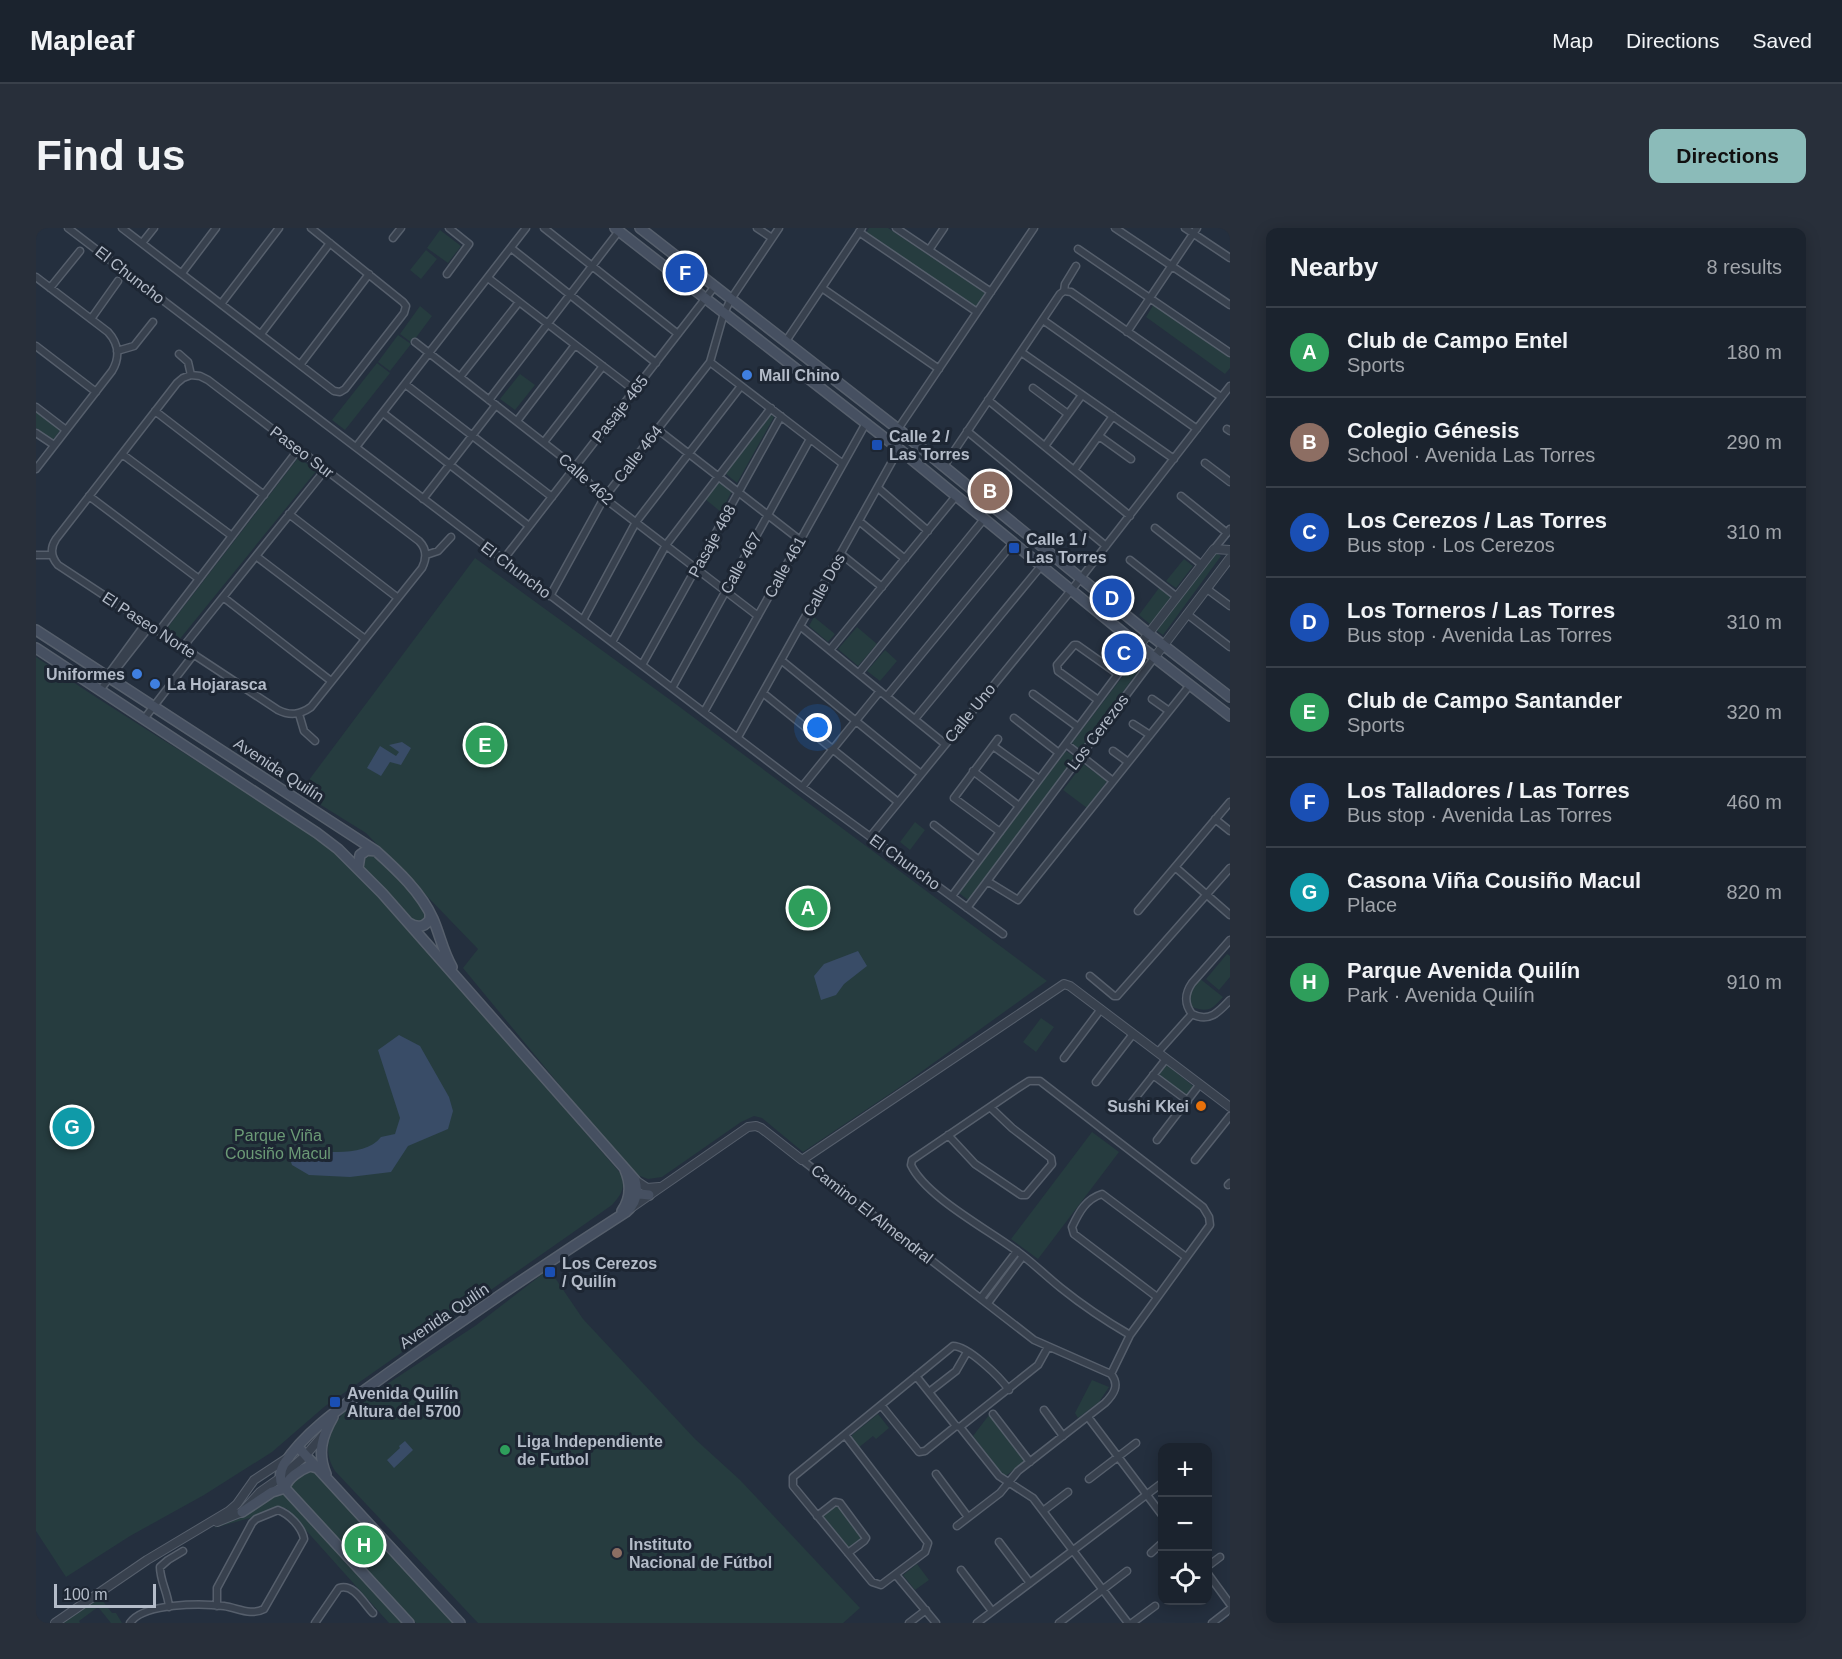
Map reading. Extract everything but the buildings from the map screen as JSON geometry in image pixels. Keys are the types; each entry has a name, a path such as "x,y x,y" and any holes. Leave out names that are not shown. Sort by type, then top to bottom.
{"main road":[{"path":"640,228 898,429 1149,634 1230,697"},
{"path":"617,230 899,449 1139,646 1230,716"},
{"name":"Avenida Quilín","path":"36,630 111,673 153,706 376,851 430,912 444,950 459,979"},
{"name":"Avenida Quilín","path":"36,648 317,833 358,868 622,1165 634,1187 626,1205 615,1219"},
{"path":"358,868 360,855 367,850 376,851"},
{"path":"409,924 417,927 424,925 430,919 430,912"},
{"path":"631,1208 634,1187 649,1195"},
{"name":"Avenida Quilín","path":"280,1478 282,1468 290,1457 326,1419 433,1341 631,1208"},
{"path":"332,1484 321,1457 323,1435 338,1410"},
{"path":"298,1447 460,1623"},
{"path":"285,1488 287,1481 304,1468 310,1466 317,1468"},
{"path":"280,1478 285,1488 409,1623"},
{"path":"242,1512 274,1491 285,1488"}],"street":[{"name":"El Chuncho","path":"68,228 802,787 1003,934"},
{"path":"122,228 300,365 340,392 345,389 391,330 405,311 406,306 311,228"},
{"path":"142,243 154,228"},
{"path":"182,273 216,228"},
{"path":"221,303 279,228"},
{"path":"393,238 401,228"},
{"path":"447,274 469,244 448,228"},
{"path":"356,447 526,228"},
{"path":"544,228 678,334"},
{"path":"757,228 772,238"},
{"name":"Calle 464","path":"550,596 604,498 710,362 724,313 731,298 779,228"},
{"path":"896,228 991,292"},
{"path":"929,250 944,228"},
{"path":"899,449 898,429 1034,228"},
{"path":"1115,228 1230,305"},
{"path":"1185,228 1195,231 1230,258"},
{"path":"489,400 617,230"},
{"path":"786,341 860,230 977,312"},
{"path":"1127,332 1195,231"},
{"path":"261,334 330,243"},
{"path":"511,248 656,363"},
{"path":"1077,249 1230,353"},
{"path":"50,288 80,251"},
{"path":"944,466 1064,291 1065,284 1076,266"},
{"path":"300,365 369,274"},
{"path":"36,277 111,335 117,351 114,366 36,469"},
{"path":"488,278 634,390"},
{"path":"91,319 118,281"},
{"name":"Pasaje 465","path":"503,560 715,286"},
{"path":"822,288 939,369"},
{"path":"1064,291 1071,292 1221,397"},
{"path":"460,377 519,302"},
{"path":"1043,320 1197,429"},
{"path":"117,351 134,346 153,322"},
{"name":"Calle 462","path":"415,342 544,442 604,498 758,616"},
{"path":"517,421 575,345"},
{"path":"36,346 96,392"},
{"path":"1021,352 1174,459"},
{"path":"36,555 52,555 52,547 56,539 89,496 177,383 191,375 188,362 179,354"},
{"path":"710,362 843,464"},
{"path":"544,442 603,366"},
{"name":"Paseo Sur","path":"191,375 208,380 419,541 426,555"},
{"path":"405,384 552,497"},
{"path":"583,620 636,522 741,386"},
{"name":"Calle Uno","path":"870,837 1081,578 1230,386"},
{"path":"1033,388 1068,414"},
{"path":"1044,446 1082,395"},
{"path":"988,400 1130,516"},
{"path":"423,499 496,405"},
{"path":"36,407 66,430"},
{"path":"612,642 666,545 771,408"},
{"path":"155,411 264,495"},
{"path":"383,413 529,526"},
{"name":"Pasaje 468","path":"642,665 781,416"},
{"path":"1074,470 1113,416"},
{"name":"Calle 461","path":"704,712 866,423"},
{"path":"657,429 800,540"},
{"path":"967,431 1106,546"},
{"path":"36,433 54,445"},
{"path":"1099,436 1131,459"},
{"name":"Calle 467","path":"672,688 810,439"},
{"name":"Calle Dos","path":"738,737 899,449"},
{"path":"159,631 298,450"},
{"path":"122,454 232,536"},
{"path":"1205,463 1230,482"},
{"path":"183,647 325,470"},
{"path":"878,488 928,531"},
{"path":"89,496 199,579"},
{"path":"830,650 956,496"},
{"path":"1181,496 1228,531"},
{"path":"289,514 398,598"},
{"path":"859,674 984,519"},
{"path":"859,521 905,559"},
{"path":"1155,528 1202,565"},
{"name":"Los Cerezos","path":"952,896 1228,531"},
{"path":"315,741 304,731 299,714 311,707 422,568 426,555 438,551 451,537"},
{"path":"887,696 1013,543"},
{"path":"1214,549 1230,550"},
{"path":"841,554 882,587"},
{"name":"El Paseo Norte","path":"52,555 58,565 278,710 286,714 299,714"},
{"path":"256,556 365,639"},
{"path":"1130,560 1177,597"},
{"name":"Los Cerezos","path":"967,908 1187,614 1229,562"},
{"path":"915,719 1041,566"},
{"path":"1207,589 1230,606"},
{"path":"223,597 331,681"},
{"path":"1187,614 1230,647"},
{"path":"100,690 148,624"},
{"path":"800,626 945,744"},
{"path":"1098,700 1057,668 1073,646 1077,645 1118,674"},
{"path":"144,719 194,654"},
{"path":"781,660 921,774"},
{"path":"987,881 1018,900 1190,685"},
{"path":"802,787 880,691"},
{"path":"763,693 898,802"},
{"path":"1033,694 1078,727"},
{"path":"1152,699 1169,711"},
{"path":"1014,718 1059,753"},
{"path":"1133,724 1149,735"},
{"path":"998,739 954,795 954,800 1000,832"},
{"path":"1066,744 1113,781"},
{"path":"993,746 1039,779"},
{"path":"1113,751 1128,762"},
{"path":"973,771 1019,806"},
{"path":"1138,911 1230,802"},
{"path":"1215,819 1230,831"},
{"path":"934,825 979,860"},
{"path":"1175,867 1230,915"},
{"path":"1090,976 1117,996 1230,868"},
{"path":"1230,940 1190,987 1186,1002 1192,1014 1202,1018 1217,1014 1230,1000"},
{"path":"802,1160 1066,984 1230,1107"},
{"path":"1064,1058 1101,1009"},
{"path":"1158,1052 1192,1014"},
{"path":"1096,1082 1133,1034"},
{"path":"1129,1106 1166,1059"},
{"path":"1153,1075 1188,1101"},
{"path":"957,1526 1000,1493 1015,1474 1110,1398 1116,1381 1111,1374 1130,1335 1210,1225 1209,1216 1203,1207 1040,1081 1029,1081 916,1157 911,1165 918,1178 936,1193 1017,1251 1103,1319 1130,1335"},
{"path":"1157,1140 1200,1084"},
{"path":"948,1135 975,1164 1021,1196 1026,1195 1052,1164 1051,1158 1012,1128 990,1107"},
{"path":"1195,1160 1230,1116"},
{"name":"Camino El Almendral","path":"631,1208 745,1129 752,1126 761,1128 1034,1340 1111,1374"},
{"path":"634,1187 660,1187"},
{"path":"1157,1297 1074,1234 1072,1227 1081,1209 1093,1197 1102,1194 1186,1257"},
{"path":"981,1298 1017,1251"},
{"path":"988,1303 1023,1256"},
{"path":"845,1435 926,1540 928,1547 924,1554 883,1585 872,1582 793,1486 792,1481 796,1473 951,1347 959,1346 993,1373 1009,1390"},
{"path":"881,1405 916,1450 924,1451 1009,1390 1038,1365 1048,1347"},
{"path":"929,1392 956,1371 967,1352"},
{"path":"916,1376 997,1473 1031,1495 1130,1623 1155,1606"},
{"path":"1044,1410 1063,1436"},
{"path":"993,1414 1030,1462"},
{"path":"1088,1417 1158,1509"},
{"path":"55,1623 189,1534 242,1512 260,1492 305,1456 323,1435"},
{"path":"1089,1479 1136,1443"},
{"path":"209,1524 233,1508 254,1480 290,1457"},
{"path":"936,1473 968,1517"},
{"path":"977,1623 1158,1486"},
{"path":"1043,1511 1068,1492"},
{"path":"817,1516 835,1502 840,1503 866,1538 848,1553"},
{"path":"129,1623 137,1615 169,1607 217,1606 251,1613 264,1609 304,1539 303,1533 284,1512 278,1510 252,1523 218,1588 217,1606"},
{"path":"999,1542 1030,1583"},
{"path":"1151,1552 1158,1547"},
{"path":"169,1607 160,1567 183,1551"},
{"path":"1212,1563 1220,1557"},
{"path":"961,1570 992,1611"},
{"path":"1059,1623 1127,1571"},
{"path":"896,1575 936,1623"},
{"path":"1212,1579 1230,1604"},
{"path":"315,1623 339,1588 344,1586 350,1588 373,1613"},
{"path":"1212,1623 1230,1609"},
{"path":"909,1623 926,1610"}],"green space":[{"path":"869,228 888,228 985,293 976,308 866,233"},
{"path":"440,230 461,246 448,263 427,248"},
{"path":"426,250 437,259 421,279 410,270"},
{"path":"1154,304 1230,357 1230,368 1225,374 1146,317"},
{"path":"420,306 432,316 412,343 400,334"},
{"path":"398,335 411,344 390,371 378,362"},
{"path":"377,363 390,373 345,430 332,420"},
{"path":"520,374 535,385 515,410 500,399"},
{"path":"36,412 60,430 53,440 36,428"},
{"path":"770,414 774,417 737,483 725,473"},
{"path":"298,458 317,470 179,640 165,631"},
{"path":"719,480 732,491 721,512 705,499"},
{"path":"1216,553 1221,556 1163,635 1156,630"},
{"path":"475,558 669,699 1047,981 903,1085 803,1152 762,1118 754,1116 741,1122 662,1177 648,1179 632,1173 463,968 478,949 366,833 300,792"},
{"path":"1184,559 1193,566 1176,588 1166,581"},
{"path":"1159,588 1171,597 1151,625 1139,615"},
{"path":"814,617 835,634 828,642 809,626"},
{"path":"857,627 877,644 858,666 838,649"},
{"path":"885,650 897,661 880,681 867,671"},
{"name":"Parque Viña Cousiño Macul","path":"36,657 282,814 347,862 459,986 621,1174 623,1183 620,1194 612,1205 324,1407 272,1452 204,1495 130,1536 66,1577 36,1531"},
{"path":"1136,659 1143,664 1081,750 1072,743"},
{"path":"1066,751 1076,758 968,900 959,893"},
{"path":"1083,764 1107,781 1087,808 1063,790"},
{"path":"915,822 925,830 910,850 900,842"},
{"path":"370,855 385,865 408,890 425,914 424,922 412,922 363,869 362,861"},
{"path":"1227,954 1230,956 1230,977 1219,990 1206,979"},
{"path":"1199,978 1223,997 1210,1009 1202,1010 1192,1007 1191,992"},
{"path":"1041,1018 1054,1027 1036,1052 1023,1042"},
{"path":"1166,1064 1193,1086 1185,1097 1158,1074"},
{"path":"1092,1132 1119,1152 1038,1259 1011,1239"},
{"name":"Liga Independiente de Futbol","path":"549,1269 583,1319 695,1439 740,1480 860,1608 843,1623 478,1623 335,1471 328,1448 334,1427 343,1413 475,1326"},
{"path":"1092,1380 1109,1387 1099,1402 1078,1418 1075,1413"},
{"path":"878,1414 889,1428 876,1439 873,1436 858,1448 852,1440 852,1435"},
{"path":"989,1415 1027,1461 1004,1477 973,1436"},
{"path":"312,1468 318,1471 452,1623 416,1623 290,1488 289,1484"},
{"path":"280,1489 402,1623 389,1623 286,1508 214,1528 271,1490"},
{"path":"838,1504 864,1538 850,1549 822,1515"},
{"path":"917,1564 929,1580 915,1590 903,1575"},
{"path":"99,1596 112,1613 116,1613 122,1623 111,1623 98,1607 79,1621 80,1623 58,1623"}],"water":[{"path":"402,742 411,748 401,765 390,762 381,776 367,768 380,746 396,756 399,752 389,745"},
{"path":"858,951 867,966 844,984 836,995 821,1000 814,976 824,964"},
{"path":"399,1035 420,1046 449,1097 453,1111 448,1129 408,1146 391,1172 350,1177 309,1175 292,1165 289,1156 298,1148 331,1152 354,1151 374,1144 381,1137 395,1134 400,1118 378,1050"},
{"path":"405,1441 413,1450 394,1468 387,1460"}],"place":[{"name":"Los Talladores / Las Torres","path":"685,273"},
{"name":"Mall Chino","path":"747,375"},
{"name":"Calle 2 / Las Torres","path":"877,445"},
{"name":"Colegio Génesis","path":"990,491"},
{"name":"Calle 1 / Las Torres","path":"1014,548"},
{"name":"Los Torneros / Las Torres","path":"1112,598"},
{"name":"Los Cerezos / Las Torres","path":"1124,653"},
{"name":"Uniformes","path":"137,674"},
{"name":"La Hojarasca","path":"155,684"},
{"name":"Club de Campo Santander","path":"485,745"},
{"name":"Club de Campo Entel","path":"808,908"},
{"name":"Sushi Kkei","path":"1201,1106"},
{"name":"Casona Viña Cousiño Macul","path":"72,1127"},
{"name":"Los Cerezos / Quilín","path":"550,1272"},
{"name":"Avenida Quilín Altura del 5700","path":"335,1402"},
{"name":"Liga Independiente de Futbol","path":"505,1450"},
{"name":"Parque Avenida Quilín","path":"364,1545"},
{"name":"Instituto Nacional de Fútbol","path":"617,1553"}]}
